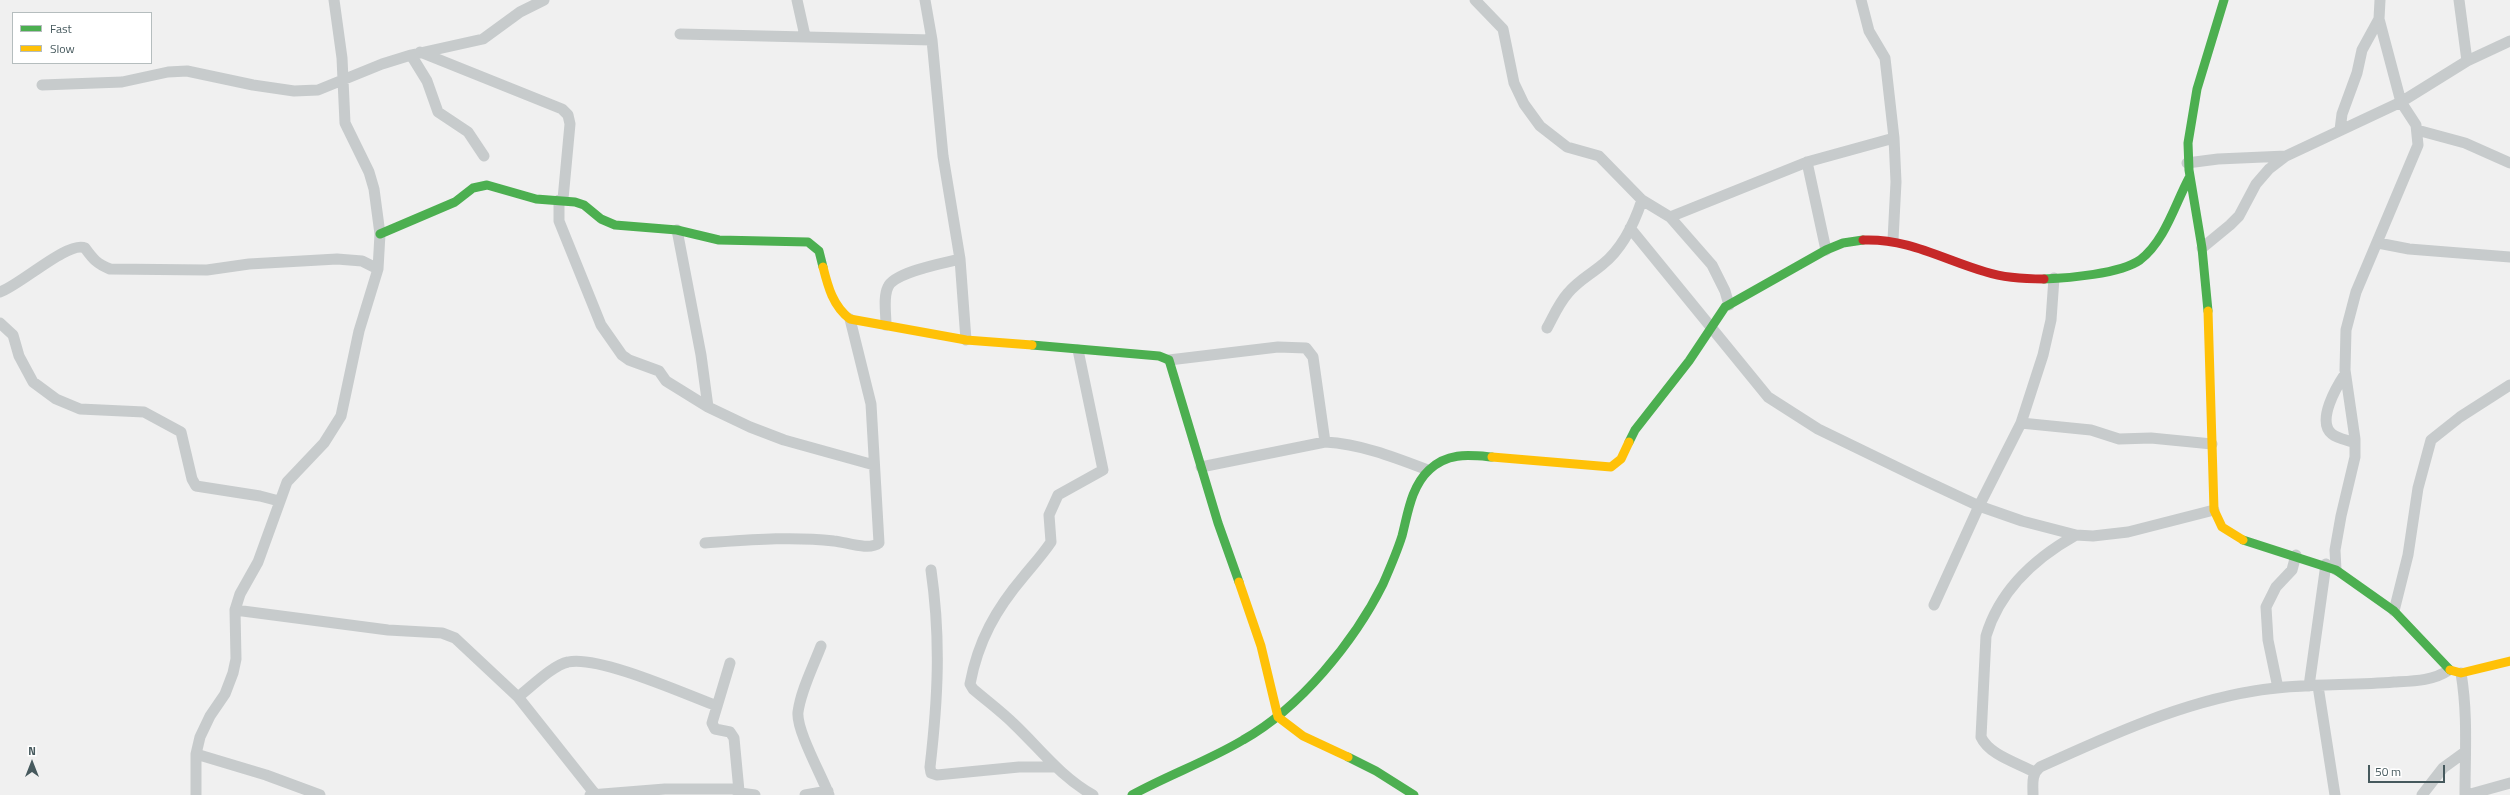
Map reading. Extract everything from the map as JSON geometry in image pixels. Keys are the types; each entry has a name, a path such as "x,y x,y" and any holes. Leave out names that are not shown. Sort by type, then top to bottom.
{"street":[{"path":"196,795 196,754 200,737 210,716 226,694 233,673 236,659 235,610 240,594 258,562 287,482 324,443 342,416 359,331 378,269 380,234 374,189 369,172 345,123 342,58 334,0"},
{"path":"797,0 805,36"},
{"path":"925,0 932,40 943,156 960,259 966,340"},
{"path":"1475,0 1503,29 1514,83 1524,104 1540,126 1567,147 1599,156 1642,200 1670,217 1712,265 1725,291 1729,305"},
{"path":"1861,0 1869,31 1885,58 1894,138 1896,182 1893,240"},
{"path":"2224,0 2194,107 2188,142 2187,163 2202,248 2212,386 2214,510 2222,528 2234,535 2259,546 2326,564 2336,570 2394,611 2449,670 2461,673 2510,661"},
{"path":"2336,570 2335,550 2355,457 2355,443 2345,374 2346,330 2356,292 2378,243 2418,145 2417,130 2414,120 2401,102 2379,19 2380,0"},
{"path":"2460,0 2467,61"},
{"path":"42,85 122,82 168,72 187,71 253,85 294,91 318,90 342,82 361,72 415,53 483,39 537,1"},
{"path":"2340,130 2342,114 2357,73 2362,50 2379,19"},
{"path":"680,34 932,40"},
{"path":"2202,248 2239,216 2256,184 2269,169 2286,156 2401,102 2467,61 2510,41"},
{"path":"415,53 425,75 438,112 468,132 484,156"},
{"path":"415,53 562,109 568,115 570,124 559,221 601,325 615,345 629,360 659,371 666,381 708,407 733,420 784,440 874,464"},
{"path":"2417,130 2465,143 2510,163"},
{"path":"1670,217 1807,162 1894,138"},
{"path":"2187,163 2218,159 2286,156"},
{"path":"1807,162 1826,250"},
{"path":"1132,795 1235,744 1278,717 1323,672 1352,638 1385,578 1396,552 1411,501 1422,477 1443,458 1460,454 1605,467 1616,464 1635,430 1729,305 1840,243 1858,240 1893,240 1923,247 1992,274 2019,278 2081,276 2120,268 2143,258 2159,239 2189,178"},
{"path":"380,234 455,202 480,185 494,186 536,199 561,199 584,205 601,219 615,225 678,230 719,240 782,240 814,245 819,251 829,291 841,312 850,319 966,340 1159,356 1169,360 1278,348 1306,348 1313,357 1325,442"},
{"path":"1547,328 1567,294 1586,274 1602,265 1619,250 1630,228 1634,225 1642,200"},
{"path":"1630,228 1768,397 1818,429 1979,506 2022,521 2076,535 2093,536 2128,532 2214,510"},
{"path":"678,230 701,355 708,407"},
{"path":"2378,243 2409,249 2510,257"},
{"path":"0,292 17,285 62,254 80,246 85,248 92,258 100,265 110,269 207,270 249,264 342,259 362,261 378,269"},
{"path":"886,325 886,294 888,286 898,277 960,259"},
{"path":"1934,605 1979,506 2021,423 2043,355 2051,320 2054,278"},
{"path":"705,543 767,538 833,540 876,546 879,540 871,404 850,319"},
{"path":"0,323 13,335 21,361 33,382 42,391 56,400 80,409 148,413 181,432 192,479 196,486 260,496 279,501"},
{"path":"1078,350 1103,470 1058,495 1049,515 1051,542 1023,577 988,626 979,645 970,684 973,689 1015,725 1077,786 1093,795"},
{"path":"1169,360 1201,467 1261,646 1278,717 1303,736 1376,771 1414,795"},
{"path":"2345,374 2329,403 2328,428 2332,434 2355,443"},
{"path":"2394,611 2408,555 2418,488 2431,440 2460,417 2510,385"},
{"path":"2021,423 2090,430 2119,439 2151,438 2212,444"},
{"path":"1201,467 1325,442 1343,443 1378,451 1428,470"},
{"path":"2034,772 1992,750 1984,744 1981,737 1986,636 1990,621 2020,576 2055,547 2076,535"},
{"path":"2278,688 2268,640 2266,607 2276,587 2292,570 2296,555"},
{"path":"2326,564 2314,686 2336,795"},
{"path":"931,570 938,636 936,722 930,766 932,774 937,775 1019,767 1056,767"},
{"path":"235,610 388,630 450,635 467,647 518,697 593,794 665,789 733,789 740,793 755,795"},
{"path":"805,795 828,793 814,760 798,714 808,679 821,646"},
{"path":"518,697 566,662 578,660 614,668 717,706"},
{"path":"730,663 712,727 730,732 734,738 740,793"},
{"path":"2034,795 2032,780 2034,772 2040,767 2112,735 2200,704 2254,691 2278,688 2356,686 2440,677 2449,670"},
{"path":"2461,673 2467,727 2465,752 2466,795 2510,783"},
{"path":"2422,795 2443,768 2465,752"},
{"path":"196,754 266,775 320,795"}],"traffic: fast":[{"path":"2208,311 2202,248 2189,170 2188,143 2197,89 2224,0"},
{"path":"2044,279 2066,278 2107,272 2120,269 2140,260 2149,252 2163,233 2189,178"},
{"path":"380,234 455,202 473,188 487,185 536,199 575,202 584,205 601,219 615,225 677,230 719,240 808,242 819,251 823,267"},
{"path":"1629,442 1635,430 1689,361 1725,307 1826,250 1843,243 1863,240"},
{"path":"1032,345 1159,356 1169,360 1218,523 1239,582"},
{"path":"1132,795 1230,748 1264,726 1305,692 1324,672 1341,650 1371,606 1383,584 1393,560 1402,536 1408,509 1414,492 1423,477 1436,464 1451,457 1467,455 1492,457"},
{"path":"2243,540 2336,570 2394,611 2450,670"},
{"path":"1348,757 1376,771 1414,795"}],"traffic: slow":[{"path":"823,267 829,289 835,302 850,319 966,340 1032,345"},
{"path":"2208,311 2214,510 2222,527 2243,540"},
{"path":"1492,457 1611,467 1621,459 1629,442"},
{"path":"1239,582 1261,646 1278,717 1303,736 1348,757"},
{"path":"2450,670 2461,673 2510,661"}],"traffic: jam":[{"path":"1863,240 1879,240 1911,246 2000,276 2044,279"}]}
